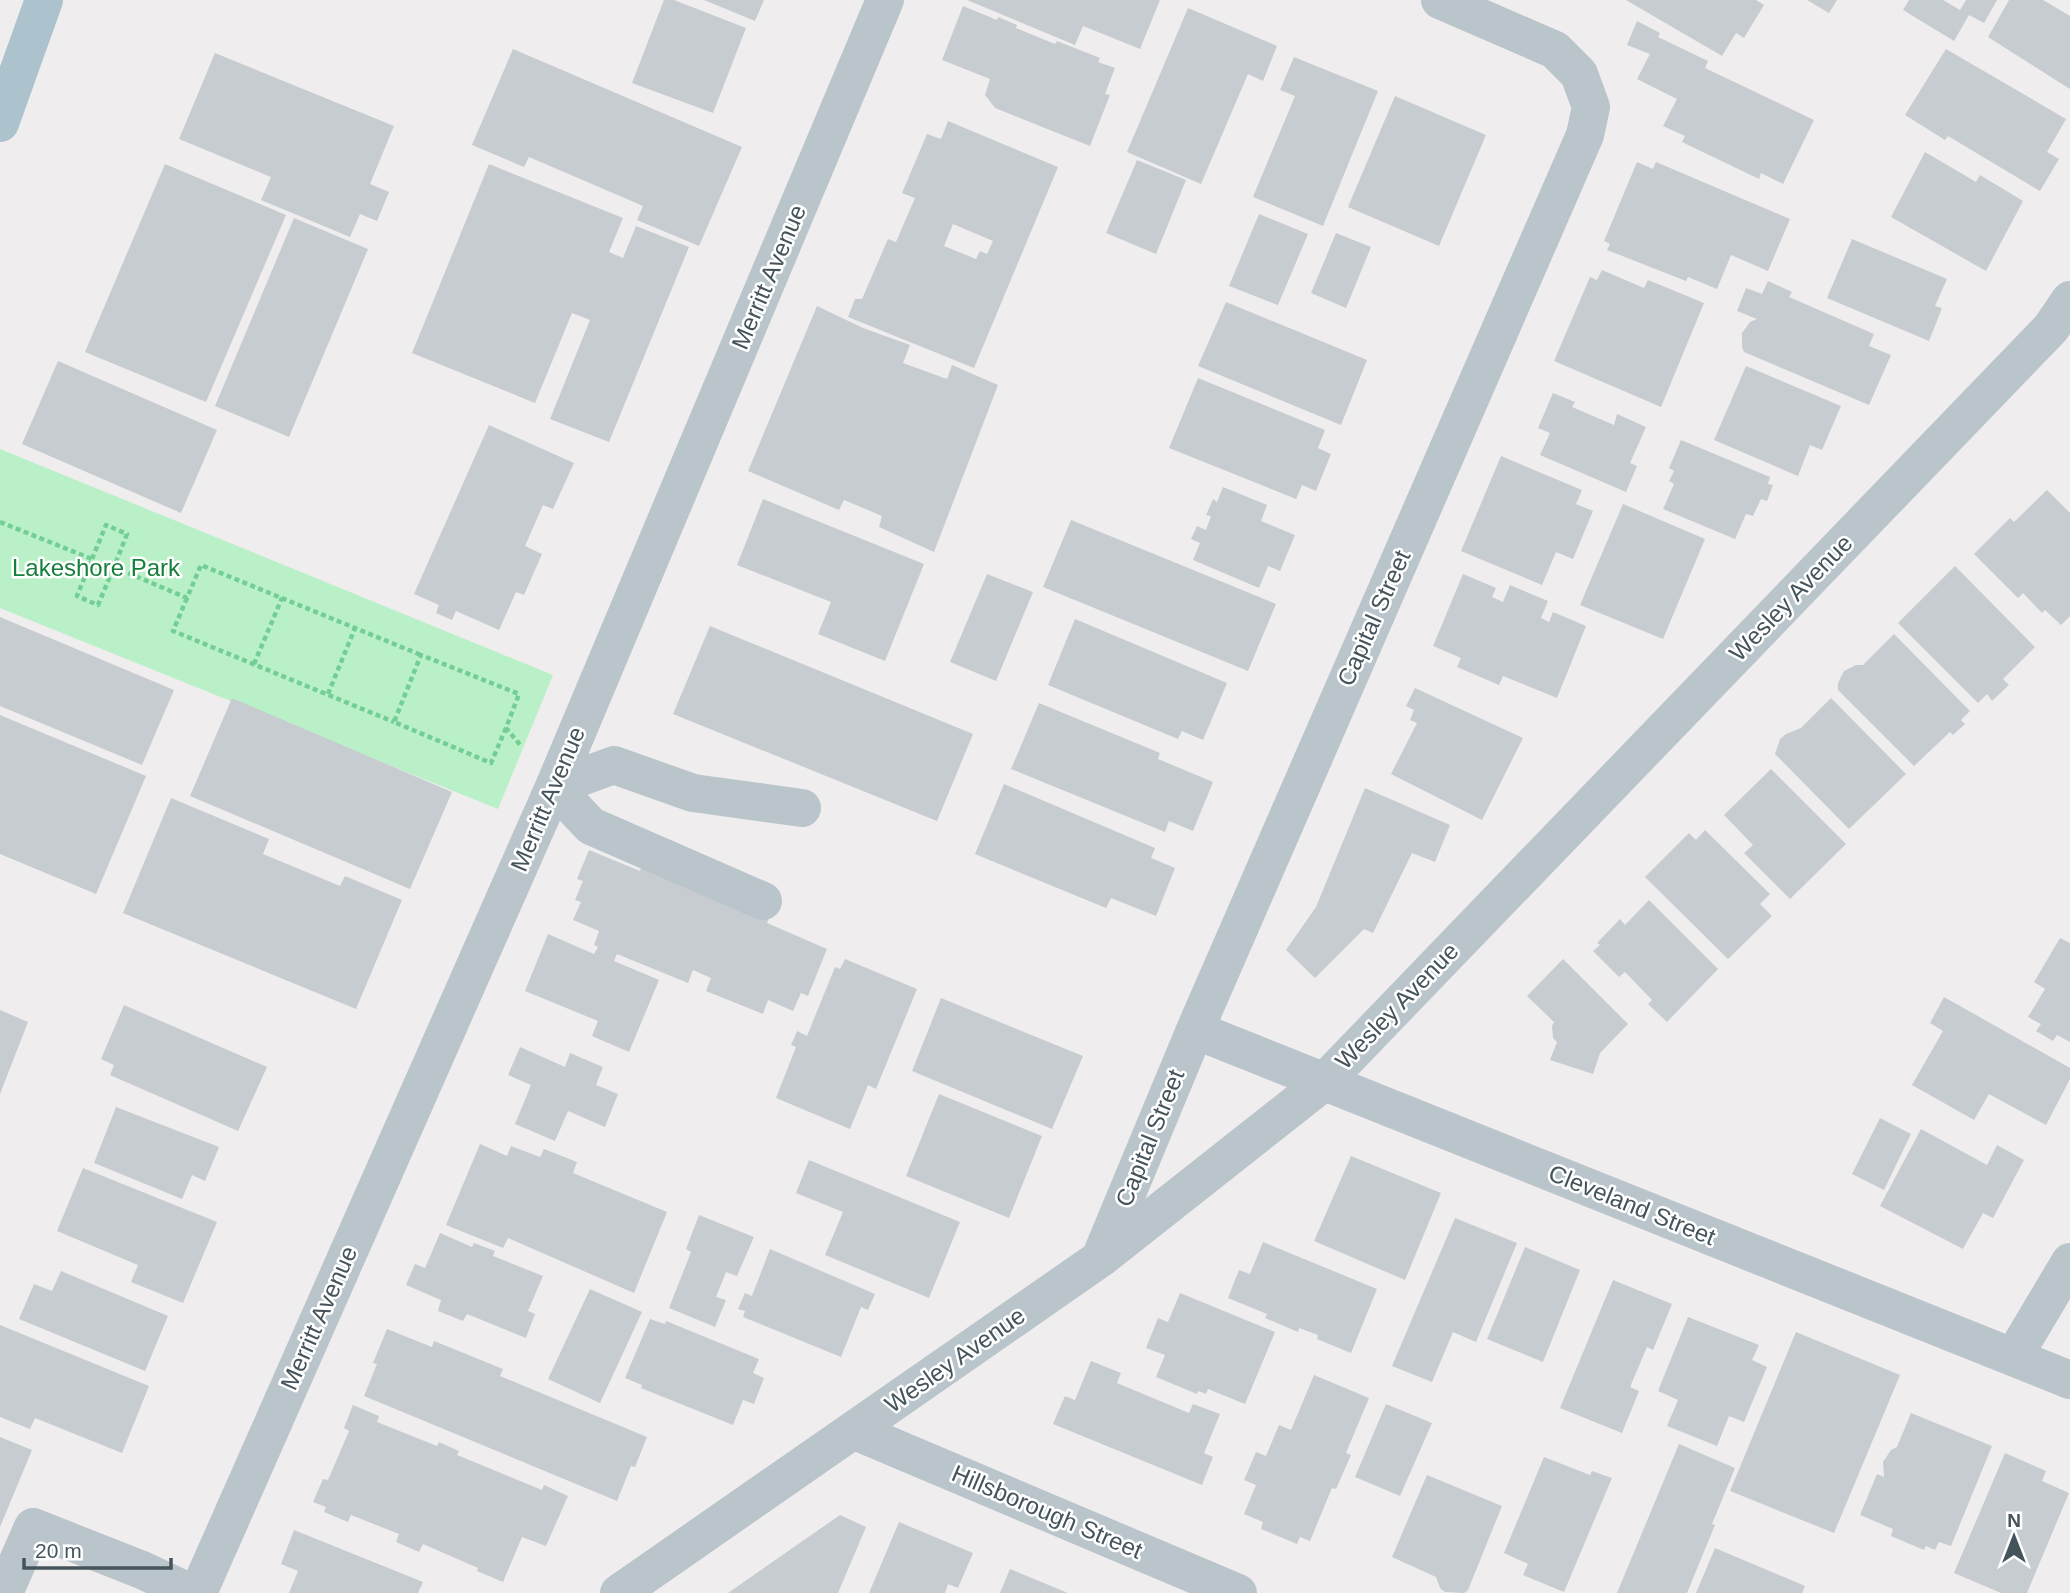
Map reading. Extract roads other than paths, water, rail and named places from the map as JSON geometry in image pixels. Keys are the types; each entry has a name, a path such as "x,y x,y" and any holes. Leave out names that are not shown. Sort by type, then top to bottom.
{"main road":[{"path":"0,123 44,0"}],"street":[{"name":"Merritt Avenue","path":"198,1593 554,787 885,0"},
{"name":"Capital Street","path":"1101,1258 1195,1030 1585,135 1591,107 1579,74 1555,50 1490,10 1440,0"},
{"name":"Wesley Avenue","path":"619,1593 1101,1258 1324,1082 2051,328 2070,300"},
{"path":"763,901 591,826 554,787 614,765 693,793 802,808"},
{"name":"Cleveland Street","path":"1195,1030 2070,1380"},
{"path":"2014,1356 2070,1262"},
{"name":"Hillsborough Street","path":"855,1431 1238,1593"},
{"path":"4,1593 33,1527 142,1570 191,1593"}],"park label":[{"name":"Lakeshore Park","path":"96,568"}]}
